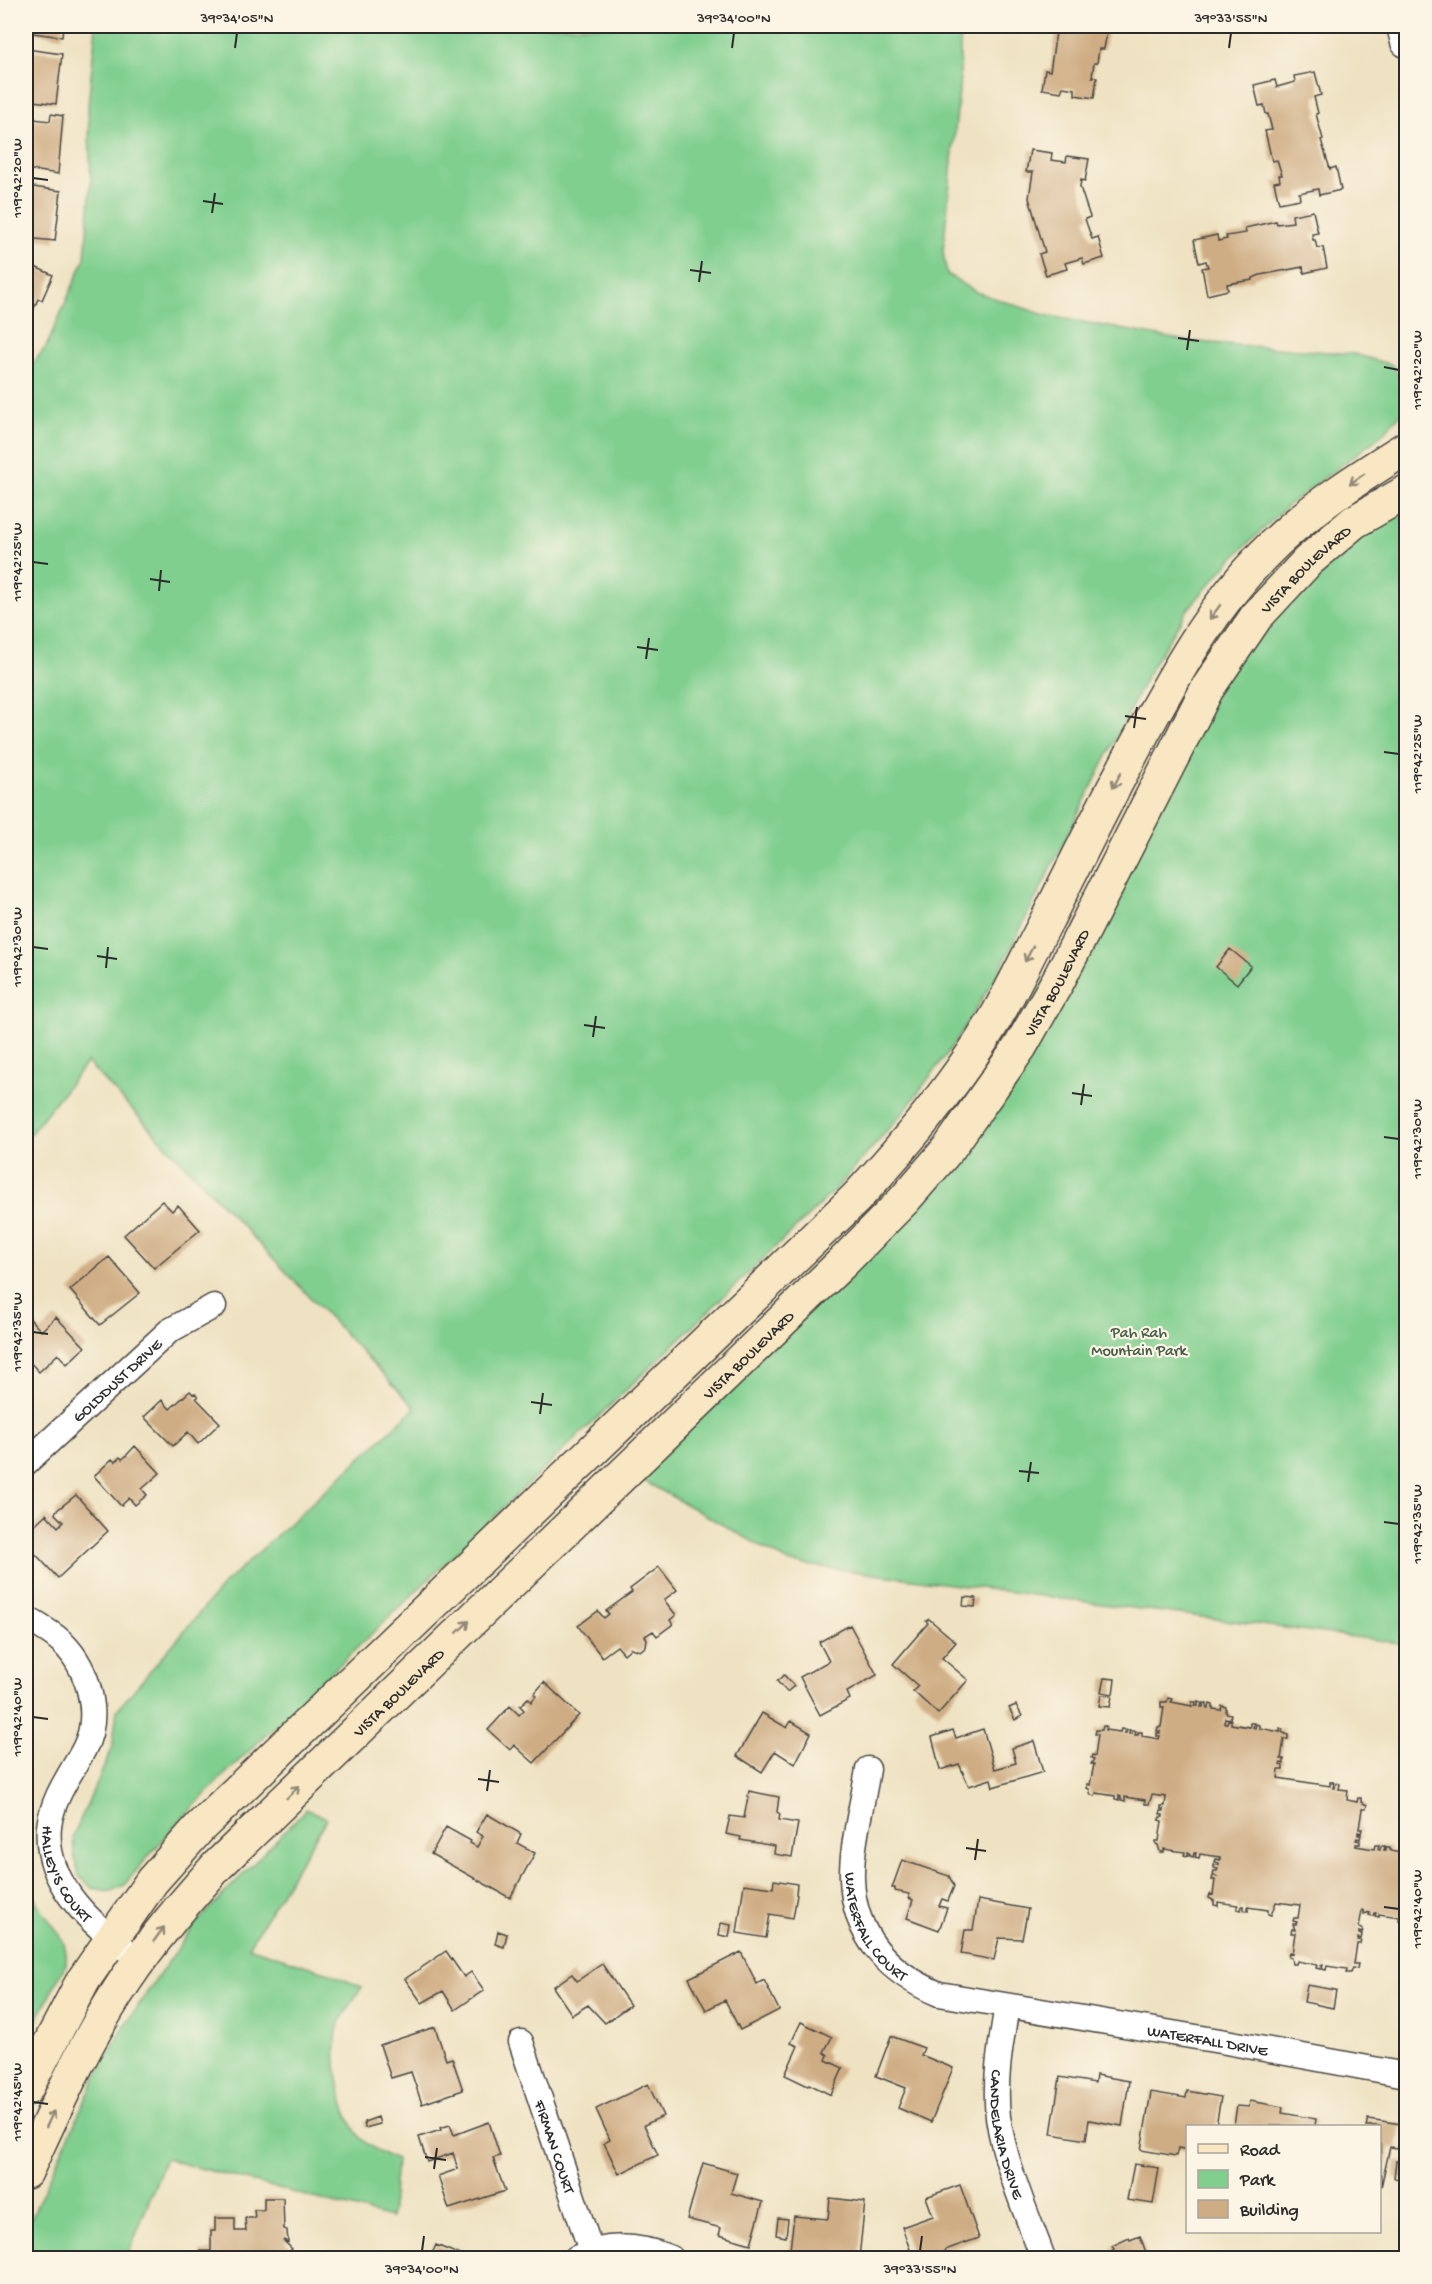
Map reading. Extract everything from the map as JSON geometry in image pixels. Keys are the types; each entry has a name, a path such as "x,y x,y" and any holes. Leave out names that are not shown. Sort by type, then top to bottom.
{"main road":[{"path":"26,2089 82,1982 111,1938 152,1881 200,1827 840,1214 905,1144 957,1075 995,1019 1126,764 1186,653 1216,609 1263,555 1357,479 1397,454 1407,434"},
{"name":"VISTA BOULEVARD","path":"26,2172 62,2094 99,2023 167,1922 225,1858 904,1200 948,1148 1020,1047 1059,979 1207,689 1256,617 1308,561 1346,529 1407,492"}],"street":[{"path":"1402,26 1407,42"},
{"name":"GOLDDUST DRIVE","path":"26,1463 169,1331 214,1306"},
{"name":"HALLEY'S COURT","path":"26,1618 56,1638 76,1661 90,1696 93,1714 86,1745 52,1810 49,1846 62,1885 70,1899 111,1938 140,1960"},
{"name":"WATERFALL COURT","path":"868,1769 852,1879 855,1904 864,1930 895,1970 916,1984 939,1994 1007,2006"},
{"name":"WATERFALL DRIVE","path":"1007,2006 1407,2075"},
{"name":"CANDELARIA DRIVE","path":"1007,2006 997,2080 998,2116 1006,2153 1042,2259"},
{"name":"FIRMAN COURT","path":"521,2042 583,2255"},
{"path":"583,2255 613,2246 636,2247 671,2259"}],"green space":[{"path":"96,26 960,26 960,80 943,252 947,274 976,292 1045,315 1186,341 1354,354 1392,365 1406,384 1406,408 1382,435 1287,506 1231,560 1188,609 1150,670 1000,970 954,1044 903,1113 834,1191 221,1778 172,1829 123,1886 109,1891 92,1888 79,1876 74,1856 73,1836 112,1749 117,1710 224,1584 415,1408 87,1062 26,1139 26,372 46,347 85,258 91,183 88,106"},
{"name":"Pah Rah Mountain Park","path":"1406,489 1406,1644 791,1563 628,1472 929,1174 1257,622"},
{"path":"306,1809 327,1818 248,1947 329,1973 362,1987 338,2026 337,2072 343,2102 354,2128 369,2145 396,2160 391,2218 165,2159 127,2258 26,2258 26,2229 95,2079 120,2033 195,1924"},
{"path":"26,1869 36,1901 64,1945 66,1964 26,2040"}],"building":[{"path":"26,26 63,26 62,37 26,32"},
{"path":"1057,26 1108,26 1104,49 1099,49 1097,63 1094,63 1092,77 1097,78 1094,98 1075,95 1075,89 1063,87 1061,92 1042,89 1045,70 1050,71"},
{"path":"26,49 62,54 56,104 26,100"},
{"path":"1315,72 1321,95 1314,97 1323,139 1321,140 1330,169 1336,167 1341,190 1319,195 1318,189 1299,193 1300,199 1279,203 1274,182 1280,181 1279,175 1282,175 1277,160 1272,161 1265,131 1272,130 1264,105 1259,106 1254,85 1275,80 1277,87 1295,82 1294,76"},
{"path":"51,114 63,116 58,174 26,169 26,118 50,121"},
{"path":"1030,150 1052,153 1051,160 1066,162 1067,156 1089,159 1085,181 1081,180 1080,187 1090,217 1085,219 1092,239 1098,237 1104,258 1084,264 1082,258 1065,263 1067,269 1046,275 1039,254 1045,252 1029,198 1033,172 1026,172"},
{"path":"26,186 61,191 55,241 26,238"},
{"path":"1313,211 1318,233 1312,234 1313,240 1317,248 1323,247 1327,268 1304,273 1303,267 1260,275 1253,280 1227,284 1228,290 1207,295 1202,268 1208,267 1206,261 1199,263 1194,240 1217,235 1218,241 1227,239 1226,236 1246,233 1245,228 1276,221 1277,224 1293,222 1292,215"},
{"path":"26,263 53,275 42,300 38,299 29,320 26,319"},
{"path":"1230,949 1251,966 1237,984 1216,967"},
{"path":"162,1201 172,1211 178,1205 200,1230 154,1268 124,1235"},
{"path":"109,1257 140,1293 100,1325 70,1290"},
{"path":"56,1317 85,1347 67,1364 58,1354 39,1372 26,1358 26,1323 30,1319 41,1331"},
{"path":"190,1391 195,1393 198,1397 196,1398 220,1423 198,1444 188,1432 173,1446 144,1417 162,1400 170,1409"},
{"path":"135,1446 160,1473 142,1489 147,1495 135,1505 129,1498 121,1506 94,1476 112,1459 115,1462 120,1457 122,1459"},
{"path":"76,1495 108,1531 58,1578 26,1544 26,1533 46,1514 58,1527 63,1522 55,1514 56,1511"},
{"path":"659,1567 677,1590 664,1600 676,1615 670,1620 673,1624 657,1636 653,1631 645,1636 646,1646 640,1651 631,1648 624,1654 617,1646 602,1657 578,1626 598,1611 604,1618 609,1614 606,1611 632,1592 630,1589"},
{"path":"964,1597 976,1598 975,1607 963,1606"},
{"path":"929,1619 956,1642 942,1658 968,1680 938,1714 913,1691 918,1686 893,1664"},
{"path":"850,1625 877,1675 847,1692 850,1699 820,1715 800,1677 829,1661 819,1642"},
{"path":"784,1675 794,1686 787,1692 777,1681"},
{"path":"1104,1678 1115,1679 1113,1694 1101,1692"},
{"path":"544,1682 579,1715 534,1763 514,1745 510,1750 488,1730 510,1706 519,1715 524,1710 520,1706 528,1698 531,1702 536,1696 534,1694"},
{"path":"1101,1695 1112,1696 1110,1707 1099,1706"},
{"path":"1168,1698 1172,1699 1171,1702 1192,1706 1192,1702 1196,1702 1195,1706 1198,1706 1198,1702 1202,1703 1201,1707 1204,1703 1207,1704 1207,1708 1210,1704 1213,1705 1213,1709 1221,1710 1222,1706 1226,1707 1226,1713 1231,1714 1230,1719 1225,1718 1224,1723 1231,1720 1231,1724 1250,1727 1250,1723 1254,1723 1255,1728 1256,1724 1259,1728 1280,1732 1280,1728 1283,1729 1282,1732 1288,1735 1288,1739 1284,1739 1281,1759 1284,1759 1284,1764 1280,1765 1283,1766 1283,1770 1279,1770 1278,1778 1330,1786 1330,1782 1334,1782 1333,1788 1336,1783 1340,1784 1339,1789 1348,1790 1347,1800 1357,1802 1358,1798 1361,1798 1361,1802 1367,1805 1366,1809 1362,1809 1359,1829 1362,1829 1361,1833 1358,1832 1358,1835 1361,1835 1360,1839 1356,1840 1360,1841 1360,1844 1356,1846 1374,1849 1375,1845 1379,1845 1380,1850 1381,1846 1385,1846 1384,1850 1390,1847 1390,1851 1406,1854 1406,1918 1403,1917 1403,1921 1399,1920 1400,1917 1379,1914 1379,1917 1375,1916 1376,1913 1373,1916 1369,1915 1370,1912 1364,1914 1362,1910 1359,1928 1363,1929 1362,1933 1359,1932 1362,1935 1361,1939 1358,1938 1361,1941 1357,1944 1354,1964 1358,1964 1357,1969 1353,1968 1351,1973 1346,1973 1347,1969 1327,1966 1326,1970 1322,1969 1323,1965 1320,1969 1316,1968 1317,1965 1297,1961 1296,1964 1292,1964 1291,1958 1288,1957 1289,1953 1292,1954 1295,1933 1291,1933 1292,1929 1295,1930 1293,1924 1297,1922 1293,1921 1294,1918 1298,1918 1300,1905 1276,1902 1271,1915 1268,1914 1268,1910 1248,1907 1248,1911 1242,1906 1241,1910 1237,1909 1238,1905 1218,1902 1218,1906 1214,1905 1214,1901 1209,1898 1210,1894 1213,1895 1215,1880 1212,1880 1213,1876 1216,1876 1213,1874 1218,1869 1214,1868 1214,1865 1219,1865 1215,1862 1216,1859 1220,1860 1220,1857 1200,1854 1199,1858 1195,1857 1196,1853 1193,1857 1188,1852 1188,1856 1184,1855 1185,1852 1164,1849 1164,1852 1160,1852 1156,1844 1156,1841 1159,1841 1162,1821 1159,1820 1163,1817 1160,1814 1164,1811 1161,1806 1165,1806 1166,1797 1152,1795 1149,1804 1145,1804 1145,1800 1125,1797 1125,1801 1119,1796 1119,1800 1115,1799 1115,1796 1096,1793 1095,1796 1091,1795 1087,1784 1090,1785 1094,1764 1091,1764 1094,1759 1091,1758 1092,1755 1095,1756 1098,1734 1095,1734 1096,1730 1102,1730 1103,1726 1106,1726 1105,1730 1120,1732 1121,1729 1126,1733 1130,1730 1129,1734 1136,1731 1135,1735 1142,1732 1142,1736 1159,1739 1160,1736 1157,1736 1157,1733 1160,1731 1157,1731 1158,1727 1161,1727 1164,1707 1161,1707 1161,1702 1167,1702"},
{"path":"1016,1705 1022,1716 1015,1720 1009,1708"},
{"path":"762,1713 787,1728 791,1721 811,1733 795,1764 775,1751 762,1772 737,1756"},
{"path":"983,1729 995,1769 1016,1763 1012,1748 1034,1741 1043,1772 993,1787 991,1779 969,1786 959,1764 940,1770 932,1737 953,1730 956,1738"},
{"path":"749,1791 779,1797 777,1812 780,1814 779,1820 798,1823 792,1857 774,1854 775,1846 740,1840 741,1837 726,1834 730,1816 744,1818"},
{"path":"487,1814 521,1834 517,1843 535,1853 510,1898 431,1854 446,1827 477,1847 483,1836 476,1832"},
{"path":"902,1860 949,1876 954,1886 948,1901 942,1899 939,1906 947,1908 939,1930 907,1918 913,1900 909,1898 909,1894 895,1891 895,1888 892,1888"},
{"path":"774,1880 797,1884 793,1918 770,1914 766,1938 737,1933 744,1884 773,1888"},
{"path":"978,1900 1028,1909 1022,1939 999,1938 994,1960 961,1954 965,1930 973,1930"},
{"path":"721,1923 731,1925 729,1937 719,1935"},
{"path":"498,1931 507,1934 504,1947 495,1944"},
{"path":"446,1951 464,1977 471,1972 484,1990 455,2010 443,1991 422,2003 405,1979"},
{"path":"741,1952 757,1984 764,1980 779,2010 740,2030 725,2000 706,2010 689,1978"},
{"path":"602,1964 630,2005 605,2023 588,2005 572,2015 553,1987 572,1974 577,1981"},
{"path":"1307,1985 1336,1990 1333,2008 1304,2002"},
{"path":"801,2022 832,2037 824,2052 828,2055 826,2060 843,2068 831,2095 785,2075 798,2046 791,2043"},
{"path":"435,2027 446,2060 452,2058 463,2090 422,2104 411,2072 391,2078 380,2045"},
{"path":"891,2036 924,2048 921,2055 953,2068 931,2122 898,2108 906,2088 876,2076"},
{"path":"1096,2075 1129,2081 1122,2126 1089,2120 1086,2140 1051,2134 1060,2077 1095,2083"},
{"path":"648,2084 663,2116 644,2125 658,2155 619,2174 604,2143 610,2140 596,2109"},
{"path":"1187,2091 1221,2097 1216,2125 1186,2125 1186,2150 1178,2148 1176,2156 1141,2150 1151,2092 1186,2098"},
{"path":"1250,2101 1283,2107 1282,2113 1316,2119 1315,2125 1234,2125 1237,2106 1249,2107"},
{"path":"378,2117 380,2124 365,2128 364,2122"},
{"path":"1368,2119 1401,2124 1397,2148 1390,2147 1381,2187 1381,2125 1366,2125"},
{"path":"489,2122 500,2156 493,2158 505,2191 449,2209 438,2176 458,2169 453,2153 427,2162 419,2137 450,2125 454,2135"},
{"path":"1396,2161 1406,2163 1406,2180 1394,2178"},
{"path":"703,2163 737,2173 731,2193 763,2202 751,2244 719,2235 721,2228 687,2219"},
{"path":"1134,2164 1159,2168 1153,2204 1127,2200"},
{"path":"960,2185 979,2238 945,2250 948,2258 913,2258 902,2227 933,2216 926,2197"},
{"path":"264,2198 283,2198 284,2229 287,2230 288,2242 283,2240 292,2249 282,2258 270,2256 270,2258 200,2258 200,2251 211,2251 211,2231 215,2231 215,2218 235,2218 235,2231 246,2231 245,2218 255,2218 254,2210 264,2210"},
{"path":"830,2198 865,2202 859,2258 824,2256 824,2258 789,2258 794,2216 828,2219"},
{"path":"778,2218 788,2219 786,2237 776,2235"},
{"path":"1140,2236 1148,2258 1114,2258 1111,2252 1114,2249 1112,2246 1129,2238 1130,2240"},
{"path":"436,2245 468,2258 430,2258"}]}
